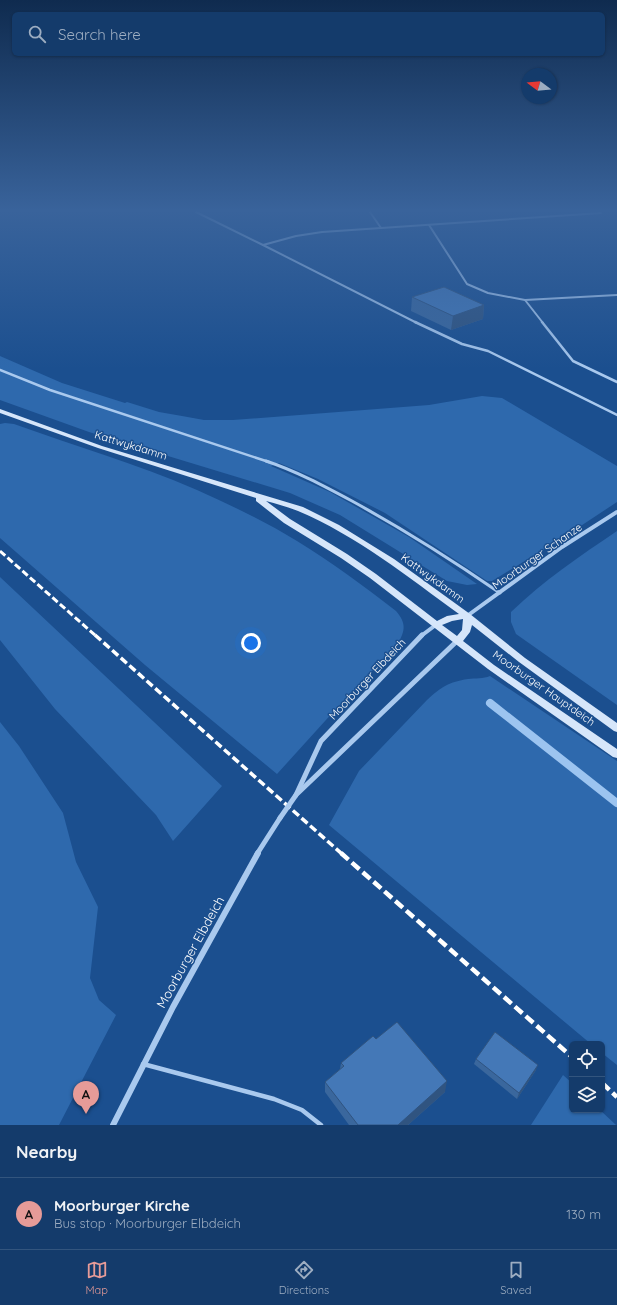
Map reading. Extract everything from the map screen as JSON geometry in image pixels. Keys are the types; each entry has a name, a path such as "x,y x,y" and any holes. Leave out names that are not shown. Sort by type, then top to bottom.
{"main road":[{"name":"Kattwykdamm","path":"1,413 100,447 300,509 336,527 391,562 467,616"},
{"name":"Kattwykdamm","path":"255,496 287,521 344,556 437,624"},
{"path":"437,624 450,618 467,616 469,623 468,628 458,640"},
{"name":"Moorburger Hauptdeich","path":"467,616 522,660 617,728"},
{"name":"Moorburger Hauptdeich","path":"437,624 491,667 617,754"}],"street":[{"name":"Moorburger Schanze","path":"467,616 562,547 617,512"},
{"name":"Moorburger Elbdeich","path":"113,1125 143,1064 261,847 296,795 321,741 407,650 422,635 437,624"},
{"name":"Moorburger Elbdeich","path":"296,795 338,757 426,668 458,640"}],"lane":[{"path":"301,264 442,336 462,344 488,351 617,415"},
{"path":"454,264 467,284 485,293 525,300 617,295"},
{"path":"525,300 567,356 574,361 617,382"},
{"path":"0,370 50,390 238,451 284,468 330,489 380,516 450,559 500,593"},
{"path":"143,1064 280,1102 302,1111 317,1120 321,1125"}],"shaded area":[{"path":"0,356 62,383 125,403 127,402 159,412 204,420 233,420 429,405 482,396 502,398 617,466 617,502 561,539 492,581 487,581 385,513 318,479 279,463 271,466 330,492 409,537 477,584 467,585 447,581 340,515 290,493 89,432 0,400"},
{"path":"0,424 14,424 129,463 197,490 260,520 310,549 360,583 396,611 402,620 404,628 402,636 397,645 277,774 145,665 0,538"},
{"path":"617,531 617,705 516,634 511,622 511,612 549,579"},
{"path":"0,577 222,786 173,841 156,815 55,709 0,640"},
{"path":"490,676 617,761 617,1065 605,1055 605,1041 587,1041 329,825 359,771 427,700 441,688 450,684 461,680"},
{"path":"0,722 19,746 63,813 76,862 98,907 90,978 99,1000 116,1015 59,1125 0,1125"},
{"path":"563,1075 569,1080 569,1113 603,1113 616,1125 531,1125"}],"building":[{"path":"444,287 484,305 453,316 412,297"},
{"path":"397,1022 447,1081 398,1125 358,1125 325,1082 344,1066 341,1063 373,1036 376,1039"},
{"path":"495,1032 538,1065 519,1093 476,1059"}],"waterway":[{"path":"490,703 617,803"}],"railway":[{"path":"0,551 96,636"},
{"path":"95,635 342,854"},
{"path":"341,853 569,1054"},
{"path":"605,1086 617,1097"}],"place":[{"name":"Moorburger Kirche","path":"86,1114"}]}
